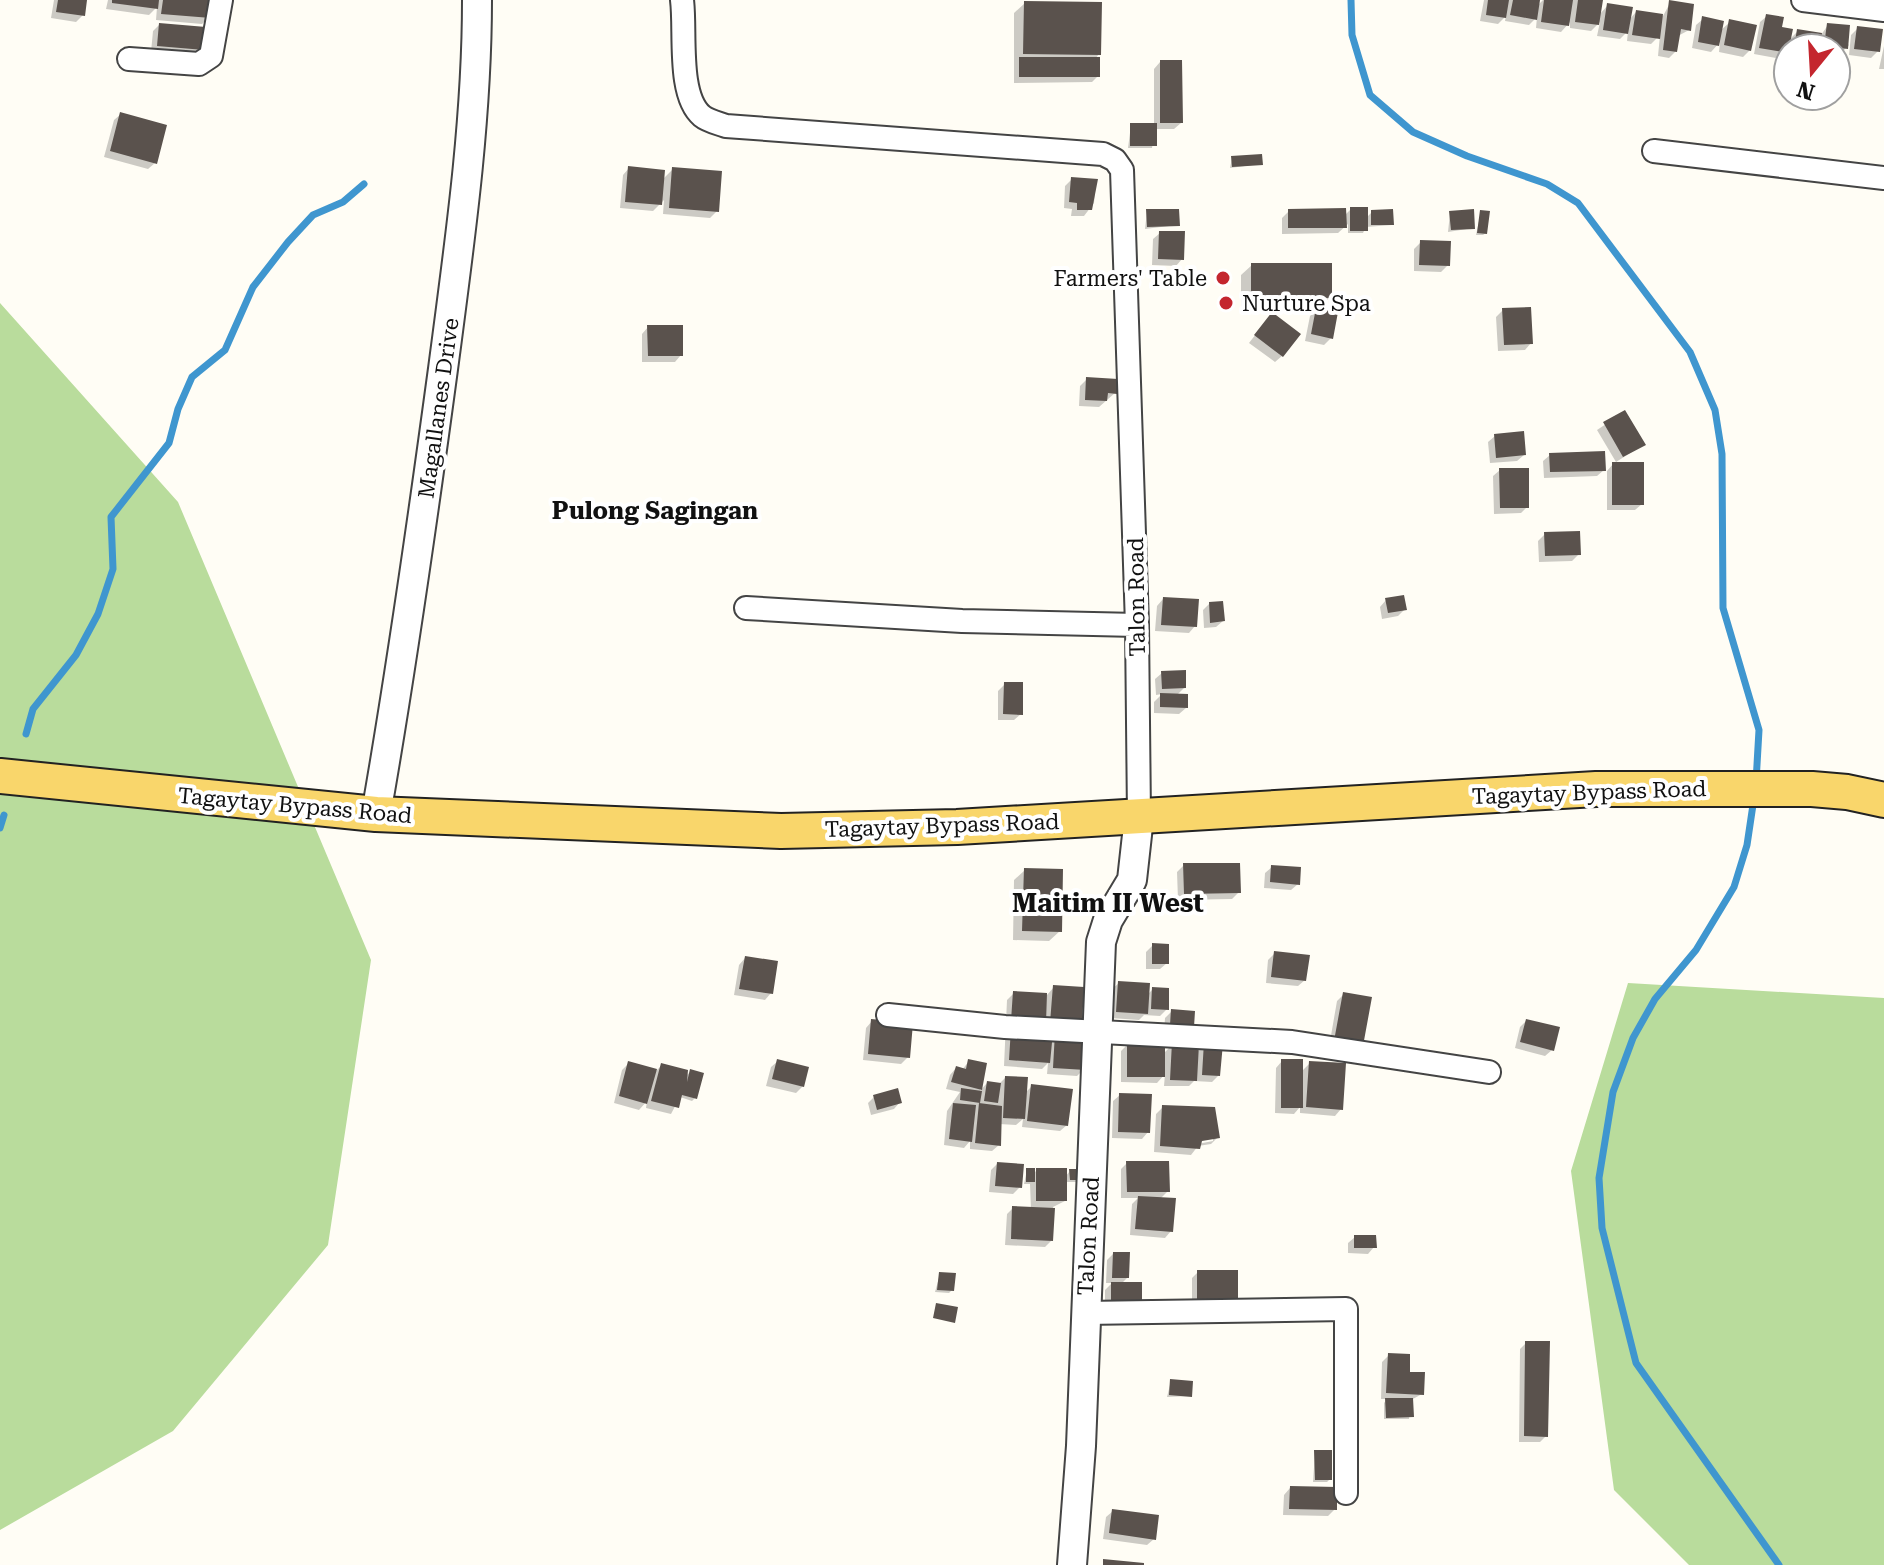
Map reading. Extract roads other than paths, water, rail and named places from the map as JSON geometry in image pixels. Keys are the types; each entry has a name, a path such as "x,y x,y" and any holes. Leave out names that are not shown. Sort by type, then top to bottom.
{"main road":[{"name":"Tagaytay Bypass Road","path":"0,776 376,814 781,831 943,828 1596,789 1812,789 1884,798"}],"street":[{"path":"129,59 199,64 211,56 221,0"},
{"name":"Magallanes Drive","path":"376,814 421,529 457,264 467,176 477,0"},
{"name":"Talon Road","path":"682,0 686,82 691,102 703,117 726,126 1103,154 1115,160 1122,170 1127,240 1139,817 1132,880 1108,920 1101,942 1081,1446 1072,1565"},
{"path":"1803,0 1884,10"},
{"path":"1654,151 1884,178"},
{"path":"746,608 962,621 1137,625"},
{"path":"888,1015 1005,1027 1292,1042 1489,1072"},
{"path":"1084,1313 1346,1309 1346,1493"}],"waterway":[{"path":"1351,0 1352,35 1370,95 1413,132 1467,156 1547,184 1578,203 1690,352 1715,410 1722,454 1723,608 1759,730 1756,782"},
{"path":"26,734 33,709 76,655 98,614 113,569 111,517 169,443 178,409 192,377 225,350 253,287 288,242 313,215 343,202 364,184"},
{"path":"1754,798 1747,845 1734,887 1696,950 1655,999 1633,1038 1613,1092 1599,1178 1602,1228 1636,1363 1779,1565"},
{"path":"0,828 4,815"}],"place":[{"name":"Farmers' Table","path":"1223,278"},
{"name":"Nurture Spa","path":"1226,303"}],"district":[{"name":"Pulong Sagingan","path":"655,511"},
{"name":"Maitim II West","path":"1108,903"}]}
